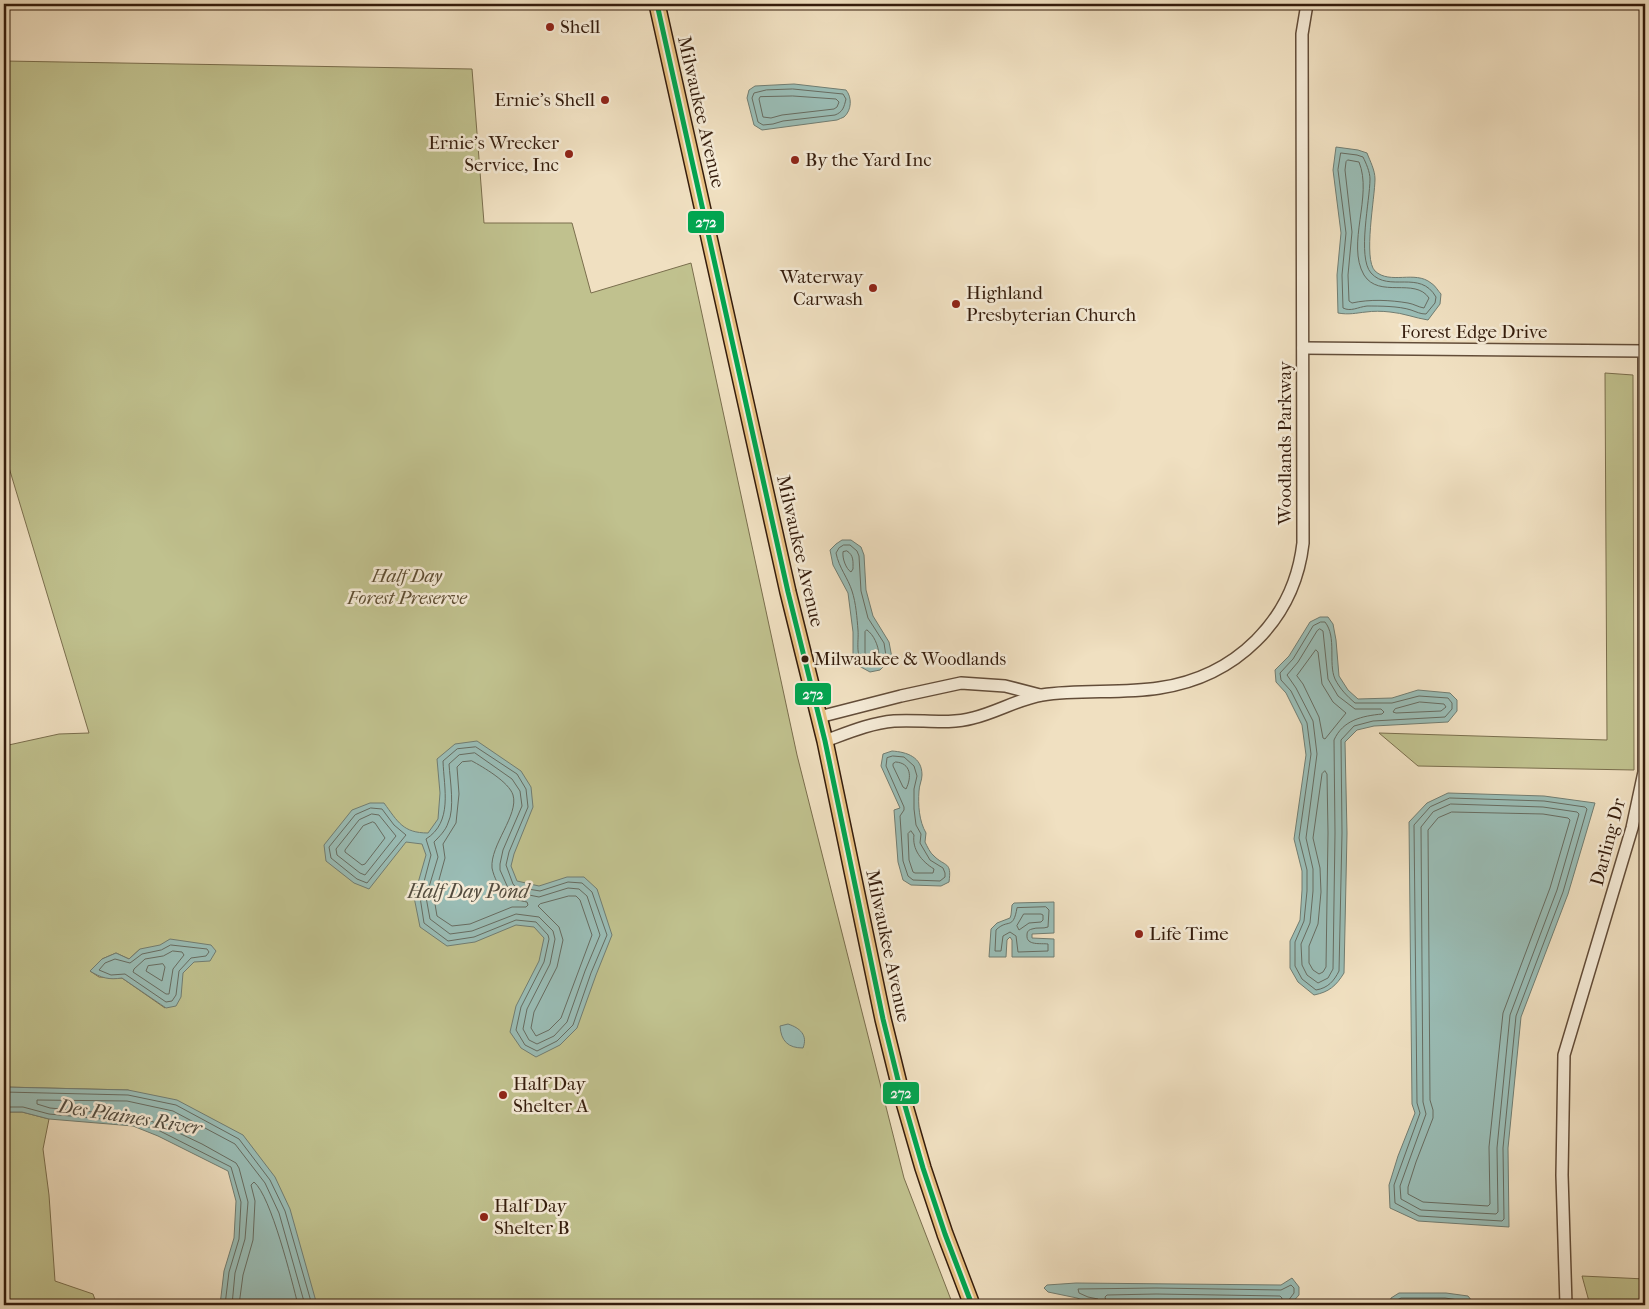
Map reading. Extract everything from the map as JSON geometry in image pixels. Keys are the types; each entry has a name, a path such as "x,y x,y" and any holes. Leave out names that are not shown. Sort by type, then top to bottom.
{"main road":[{"name":"Milwaukee Avenue","path":"657,4 788,592 819,717 883,1019 901,1092 945,1234 972,1305"}],"street":[{"name":"Woodlands Parkway","path":"824,741 861,728 893,721 946,722 973,718 1040,695 1158,688 1195,680 1214,672 1250,648 1276,618 1297,574 1303,543 1302,34 1307,4"},
{"name":"Forest Edge Drive","path":"1302,348 1644,351"},
{"name":"Darling Dr","path":"1566,1305 1562,1175 1564,1055 1632,828 1644,772 1644,351"},
{"name":"Woodlands Parkway","path":"819,717 961,683 1005,686 1040,695"}],"green space":[{"name":"Half Day Forest Preserve","path":"4,61 472,69 484,223 572,223 591,293 691,263 797,755 904,1178 953,1305 242,1305 258,1199 212,1131 128,1090 4,1087 4,746 59,734 89,733 4,451","holes":["140,949 165,1008 122,978 99,977 90,971 102,959 116,953 129,959"]},
{"path":"1605,373 1633,375 1634,770 1418,766 1379,733 1607,740"},
{"path":"4,1112 22,1112 49,1119 43,1149 49,1195 55,1281 93,1294 97,1305 4,1305"},
{"path":"1582,1276 1645,1279 1645,1302 1590,1305"}],"water":[{"path":"794,84 846,90 850,100 849,111 844,117 837,120 762,130 754,125 747,98 749,90 755,86"},
{"path":"1336,147 1367,153 1375,179 1370,227 1372,264 1375,271 1381,275 1395,278 1425,279 1434,285 1441,294 1440,304 1428,320 1400,313 1372,311 1349,314 1338,313 1337,275 1341,233 1333,170"},
{"path":"842,540 851,540 861,547 864,555 866,590 873,616 889,642 892,658 880,670 870,672 859,666 853,656 853,632 848,593 833,565 830,550"},
{"path":"1320,617 1328,617 1333,624 1339,676 1348,690 1358,699 1392,698 1418,690 1450,693 1457,700 1457,711 1448,722 1374,726 1357,730 1345,742 1347,833 1344,973 1332,988 1314,995 1298,982 1290,968 1290,941 1300,920 1302,871 1294,839 1306,755 1302,725 1286,693 1276,682 1275,670 1289,656 1310,622"},
{"name":"Half Day Pond","path":"477,741 521,771 531,787 533,807 511,866 517,881 539,886 567,877 584,877 597,889 612,935 577,1028 560,1045 536,1057 521,1048 510,1032 516,1006 539,961 544,938 534,927 516,925 475,942 447,946 420,927 414,897 426,855 422,844 406,842 369,889 354,883 326,861 324,845 352,810 370,803 384,803 397,821 407,829 428,833 438,819 440,793 437,759 455,744"},
{"path":"892,751 908,754 913,757 921,769 919,807 920,818 926,833 925,842 933,855 947,865 950,875 949,882 941,886 911,885 903,880 898,862 894,810 900,808 881,766 883,754"},
{"path":"1448,793 1544,796 1595,803 1568,894 1521,1017 1508,1148 1509,1227 1418,1221 1390,1208 1389,1185 1415,1113 1412,1104 1409,822 1427,803"},
{"path":"1054,902 1054,933 1032,934 1032,938 1054,939 1054,957 1012,957 1012,940 1010,937 1007,940 1006,957 989,957 991,929 997,923 1010,918 1014,903"},
{"path":"170,939 211,945 216,951 210,961 194,962 183,973 181,997 176,1006 166,1008 122,978 105,978 90,971 102,959 116,953 129,959 140,949 160,945"},
{"path":"788,1024 796,1028 804,1036 803,1048 793,1047 784,1040 780,1026"},
{"name":"Des Plaines River","path":"4,1087 128,1090 177,1100 243,1135 275,1177 290,1209 317,1305 220,1305 224,1271 234,1238 236,1201 228,1171 158,1136 133,1126 49,1119 22,1112 4,1112"},
{"path":"1292,1278 1299,1287 1299,1295 1290,1305 1120,1305 1087,1302 1048,1292 1044,1288 1047,1285 1076,1283 1281,1285"},
{"path":"1399,1293 1446,1293 1468,1296 1472,1301 1471,1305 1389,1305 1391,1298"}],"transit line":[{"name":"272","path":"657,4 788,592 825,741 883,1019 901,1092 923,1168 945,1234 972,1305"}],"place":[{"name":"Shell","path":"550,27"},
{"name":"Ernie's Shell","path":"605,100"},
{"name":"Ernie's Wrecker Service, Inc","path":"569,154"},
{"name":"By the Yard Inc","path":"795,160"},
{"name":"Waterway Carwash","path":"873,288"},
{"name":"Highland Presbyterian Church","path":"956,304"},
{"name":"Milwaukee & Woodlands","path":"805,659"},
{"name":"Life Time","path":"1139,934"},
{"name":"Half Day Shelter A","path":"503,1095"},
{"name":"Half Day Shelter B","path":"484,1217"}]}
